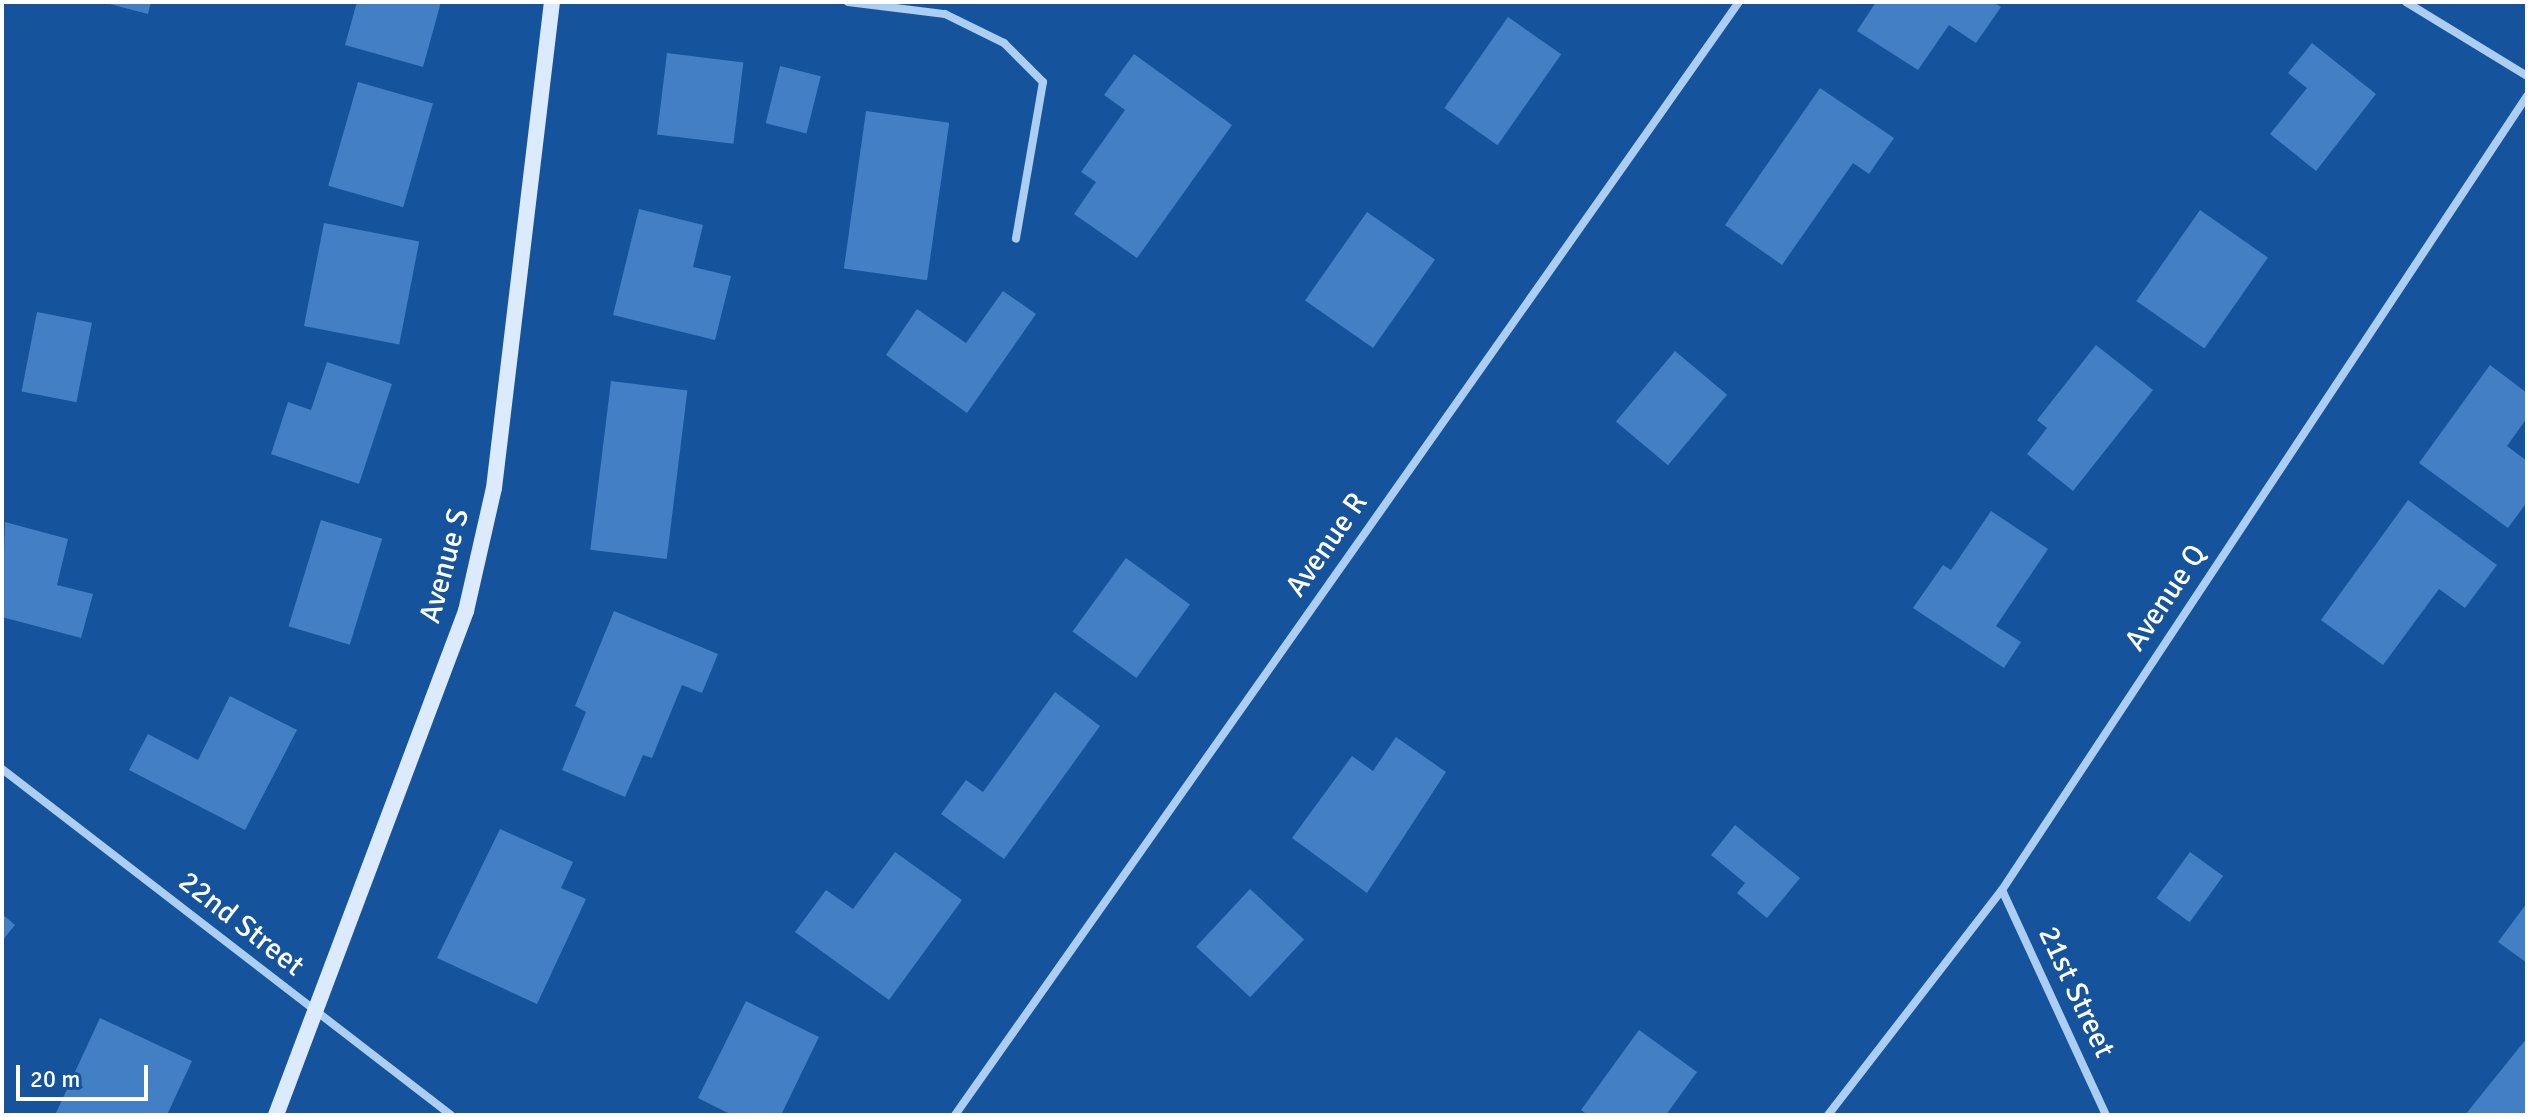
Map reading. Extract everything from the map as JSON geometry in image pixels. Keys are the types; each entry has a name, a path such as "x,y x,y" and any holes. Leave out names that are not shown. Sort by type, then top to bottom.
{"street":[{"name":"Avenue S","path":"276,1115 317,1014 466,611 491,504 552,2"},
{"path":"848,2 945,14 1004,43 1043,82 1016,239"},
{"name":"Avenue R","path":"955,1115 1739,2"},
{"path":"2406,2 2527,76"},
{"name":"Avenue Q","path":"1828,1115 2002,890 2527,96"},
{"name":"22nd Street","path":"2,769 451,1115"},
{"name":"21st Street","path":"2002,890 2106,1115"}],"building":[{"path":"102,2 151,2 148,14"},
{"path":"357,2 441,2 423,67 345,45"},
{"path":"1876,2 1993,2 2001,7 1976,43 1949,25 1918,70 1857,31"},
{"path":"1508,17 1561,54 1498,145 1444,108"},
{"path":"2312,43 2376,94 2316,171 2270,134 2307,88 2288,73"},
{"path":"667,53 743,62 733,144 657,134"},
{"path":"1134,54 1232,125 1137,258 1074,214 1096,182 1081,172 1125,110 1104,95"},
{"path":"780,66 821,76 806,133 766,123"},
{"path":"358,82 433,103 403,207 328,186"},
{"path":"1820,88 1894,138 1869,174 1853,163 1782,265 1725,225"},
{"path":"866,111 949,123 927,280 844,268"},
{"path":"639,209 703,225 693,267 731,276 715,340 613,315"},
{"path":"2200,210 2268,258 2204,349 2136,301"},
{"path":"1367,212 1435,260 1373,348 1305,300"},
{"path":"324,223 419,242 399,345 304,326"},
{"path":"1003,291 1036,314 967,413 886,355 917,309 966,343"},
{"path":"37,312 92,323 77,402 22,392"},
{"path":"2096,345 2153,390 2073,491 2027,454 2047,428 2037,420"},
{"path":"1675,351 1727,395 1668,465 1616,421"},
{"path":"327,362 392,384 359,484 271,454 288,402 311,410"},
{"path":"2490,365 2527,393 2527,418 2507,446 2527,461 2527,502 2508,528 2419,463"},
{"path":"611,381 687,390 667,559 590,550"},
{"path":"2408,500 2497,565 2465,608 2439,589 2383,665 2321,620"},
{"path":"1991,511 2048,549 1996,626 2021,642 2004,668 1913,608 1943,565 1951,570"},
{"path":"321,520 382,539 350,645 289,626"},
{"path":"5,522 68,539 57,585 93,594 81,638 2,617"},
{"path":"1126,558 1190,604 1136,678 1073,632"},
{"path":"614,611 718,654 702,693 682,685 652,758 643,755 625,797 562,770 586,712 575,706"},
{"path":"1055,692 1100,726 1004,859 941,814 966,780 983,792"},
{"path":"230,696 297,730 245,830 129,770 148,734 198,760"},
{"path":"1396,737 1446,772 1367,893 1292,838 1352,756 1373,771"},
{"path":"1735,825 1800,878 1767,918 1737,893 1745,883 1711,855"},
{"path":"500,829 573,862 561,888 586,899 537,1004 437,958"},
{"path":"895,852 962,900 889,1000 795,932 826,890 853,909"},
{"path":"2190,852 2223,876 2190,922 2156,898"},
{"path":"1250,889 1304,939 1250,997 1196,947"},
{"path":"2527,903 2527,963 2498,942"},
{"path":"2,914 15,925 2,941"},
{"path":"746,1001 819,1037 781,1115 732,1115 698,1098"},
{"path":"100,1018 192,1061 167,1115 55,1115"},
{"path":"1639,1030 1697,1072 1666,1115 1588,1115 1581,1110"},
{"path":"2527,1038 2527,1115 2465,1115"}]}
